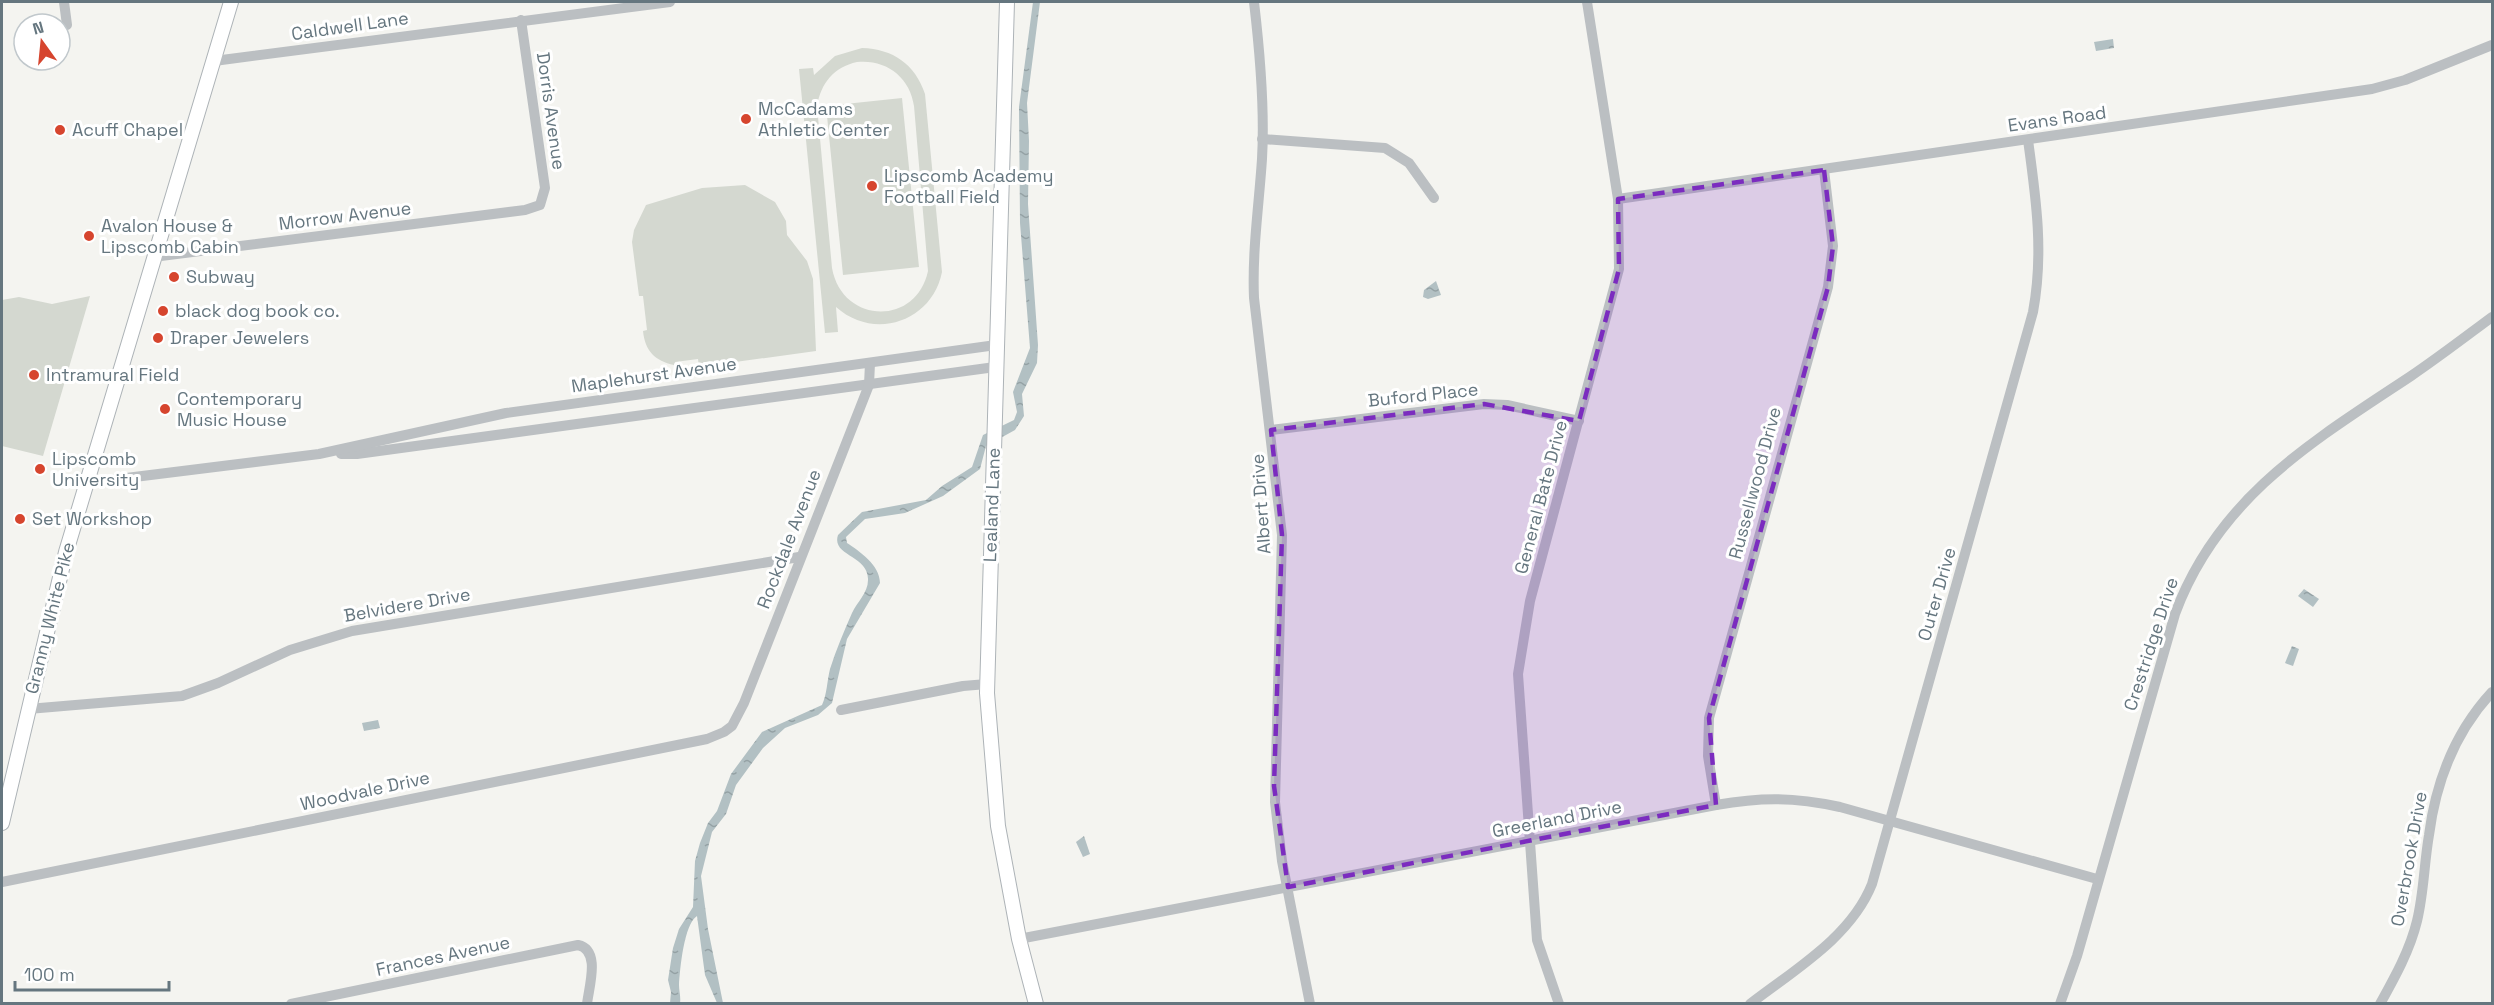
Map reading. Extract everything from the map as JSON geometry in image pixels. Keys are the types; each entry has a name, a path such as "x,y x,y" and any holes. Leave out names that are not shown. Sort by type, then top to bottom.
{"street":[{"name":"Granny White Pike","path":"2,823 66,552 231,2"},
{"name":"Caldwell Lane","path":"214,61 670,2"},
{"name":"Lealand Lane","path":"1007,2 987,684 990,755 998,826 1019,939 1036,1004"},
{"name":"Albert Drive","path":"1254,2 1261,81 1262,140 1254,284 1282,535 1274,786 1277,825 1310,1004"},
{"name":"General Bate Drive","path":"1559,1004 1537,939 1518,699 1518,662 1530,602 1619,269 1618,199 1587,2"},
{"name":"Dorris Avenue","path":"521,20 544,188 540,205"},
{"name":"Evans Road","path":"1618,199 2372,89 2405,80 2493,45"},
{"path":"1262,140 1386,148 1409,163 1434,198"},
{"name":"Outer Drive","path":"1750,1004 1817,952 1851,920 1866,900 1890,822 2036,296 2040,237 2028,140"},
{"name":"Russellwood Drive","path":"1716,805 1708,756 1709,718 1829,278 1833,246 1824,170"},
{"name":"Morrow Avenue","path":"153,257 525,210 540,205"},
{"name":"Crestridge Drive","path":"2061,1004 2077,956 2097,879 2175,614 2184,588 2206,549 2239,507 2292,457 2493,317"},
{"name":"Maplehurst Avenue","path":"86,483 320,454 506,413 691,385 996,345"},
{"name":"Rockdale Avenue","path":"732,726 754,678 799,557 869,385 870,363"},
{"name":"Maplehurst Avenue","path":"320,454 357,454 995,367"},
{"name":"Buford Place","path":"1271,430 1484,404 1508,405 1579,421"},
{"name":"Belvidere Drive","path":"28,709 182,696 291,650 334,635 799,557"},
{"path":"841,710 963,686 987,684"},
{"name":"Overbrook Drive","path":"2380,1004 2407,951 2417,921 2428,835 2440,779 2460,734 2493,692"},
{"name":"Woodvale Drive","path":"2,882 707,739 732,726"},
{"name":"Greerland Drive","path":"1019,939 1756,798 1790,798 1840,807 2097,879"},
{"name":"Frances Avenue","path":"291,1004 574,945 587,948 592,960 587,1004"}],"highlighted area":[{"path":"1824,170 1833,246 1828,287 1709,718 1716,805 1288,887 1274,786 1282,535 1271,430 1484,404 1579,421 1619,269 1618,199"}],"shaded area":[{"path":"862,48 884,51 901,60 921,83 925,94 942,272 936,289 927,303 914,314 900,321 884,324 867,323 851,317 836,307 838,332 825,333 799,69 813,68 814,75 835,56","holes":["868,62 887,67 895,72 912,96 928,271 921,289 909,302 895,309 879,312 864,308 850,300 839,287 832,268 817,106 825,83 835,72 849,64"]},
{"name":"Lipscomb Academy Football Field","path":"902,98 919,267 843,275 826,106"},
{"path":"745,185 775,202 786,221 787,235 807,261 813,279 816,351 699,367 698,359 675,362 674,365 661,361 652,354 644,338 643,331 647,330 643,296 639,296 632,242 634,230 646,205 702,188"},
{"name":"Intramural Field","path":"90,296 43,456 2,446 2,300 19,297 52,304"}],"water":[{"path":"1033,2 1040,2 1027,103 1028,204 1038,345 1037,363 1022,394 1024,416 1015,430 986,446 980,469 943,496 905,513 865,519 846,537 847,543 863,554 877,570 880,583 847,639 832,703 818,715 785,728 763,748 736,785 726,814 712,832 701,876 708,929 723,1003 717,1003 705,975 697,916 686,937 680,969 680,1003 670,1003 671,992 668,980 673,948 679,929 693,907 695,861 708,823 717,811 731,774 762,732 822,705 837,648 852,613 866,589 867,572 863,565 840,547 837,542 838,535 862,512 926,500 942,486 972,467 983,435 1014,420 1017,412 1013,392 1030,348 1020,223 1019,107"},
{"path":"2113,39 2114,48 2096,51 2094,42"},
{"path":"1436,281 1441,295 1428,299 1423,297 1424,290"},
{"path":"2304,589 2319,599 2313,607 2298,596"},
{"path":"2292,646 2299,649 2293,666 2285,663"},
{"path":"378,720 380,728 364,731 362,723"},
{"path":"1084,836 1090,854 1083,857 1076,842"}],"place":[{"name":"McCadams Athletic Center","path":"746,119"},
{"name":"Acuff Chapel","path":"60,130"},
{"name":"Lipscomb Academy Football Field","path":"872,186"},
{"name":"Avalon House & Lipscomb Cabin","path":"89,236"},
{"name":"Subway","path":"174,277"},
{"name":"black dog book co.","path":"163,311"},
{"name":"Draper Jewelers","path":"158,338"},
{"name":"Intramural Field","path":"34,375"},
{"name":"Contemporary Music House","path":"165,409"},
{"name":"Lipscomb University","path":"40,469"},
{"name":"Set Workshop","path":"20,519"}]}
